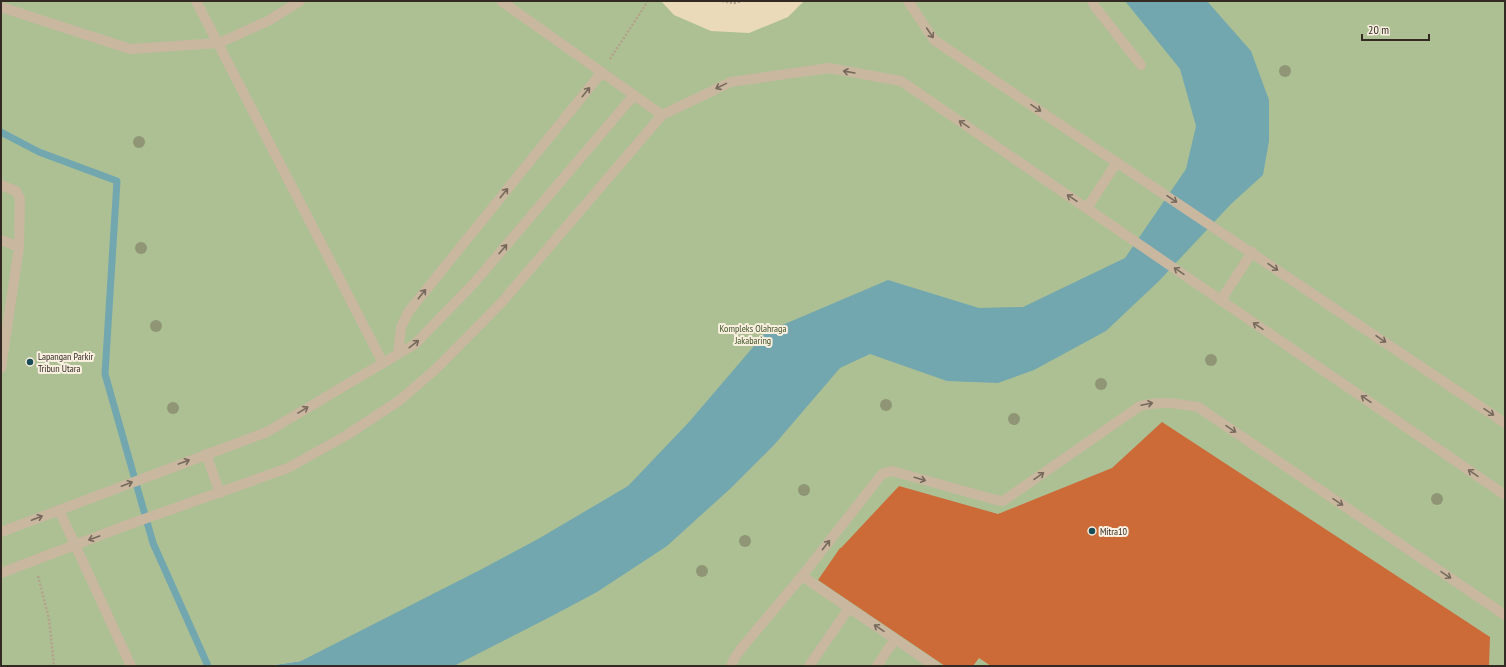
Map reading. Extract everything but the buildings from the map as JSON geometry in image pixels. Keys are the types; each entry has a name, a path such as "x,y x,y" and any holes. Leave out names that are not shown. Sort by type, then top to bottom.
{"street":[{"path":"196,1 383,363"},
{"path":"1,7 130,49 219,43 268,21 300,1"},
{"path":"501,1 662,115"},
{"path":"908,1 934,40 1505,423"},
{"path":"1092,1 1141,65"},
{"path":"1,573 130,524 288,468 347,435 400,400 438,367 502,302 662,115 731,82 829,68 901,81 1505,495"},
{"path":"398,354 401,327 409,311 602,72"},
{"path":"2,529 59,510 267,432 415,344 475,282 634,95"},
{"path":"1087,208 1117,162"},
{"path":"1,185 16,192 20,199 19,247 3,346 1,368"},
{"path":"1,240 19,247"},
{"path":"1221,300 1252,252"},
{"path":"1,295 11,298"},
{"path":"732,666 734,659 740,650 802,576 882,474 892,471 996,500 1003,500 1140,406 1158,402 1179,403 1198,407 1505,615"},
{"path":"206,454 220,493"},
{"path":"59,510 131,666"},
{"path":"802,576 935,666"},
{"path":"809,666 849,608"},
{"path":"877,666 895,639"}],"path":[{"path":"602,72 648,1"},
{"path":"722,1 734,3 742,1"},
{"path":"34,560 49,619 54,666"}],"green space":[{"name":"Kompleks Olahraga Jakabaring","path":"1,1 1505,1 1505,666 304,666 301,661 268,666 1,666"}],"shaded area":[{"path":"661,1 804,1 788,17 749,33 711,31 674,15"}],"water":[{"path":"1125,1 1207,1 1251,51 1269,100 1269,141 1263,175 1231,204 1160,280 1106,331 1034,370 998,383 947,381 870,354 840,368 774,445 731,488 667,546 597,592 454,666 268,666 301,661 538,539 628,486 689,422 766,332 888,280 979,308 1023,307 1125,258 1186,169 1196,126 1180,69"}],"waterway":[{"path":"1,132 39,152 117,181 105,374 153,543 208,666"}],"place":[{"name":"Lapangan Parkir Tribun Utara","path":"30,362"},
{"name":"Mitra10","path":"1092,531"}]}
